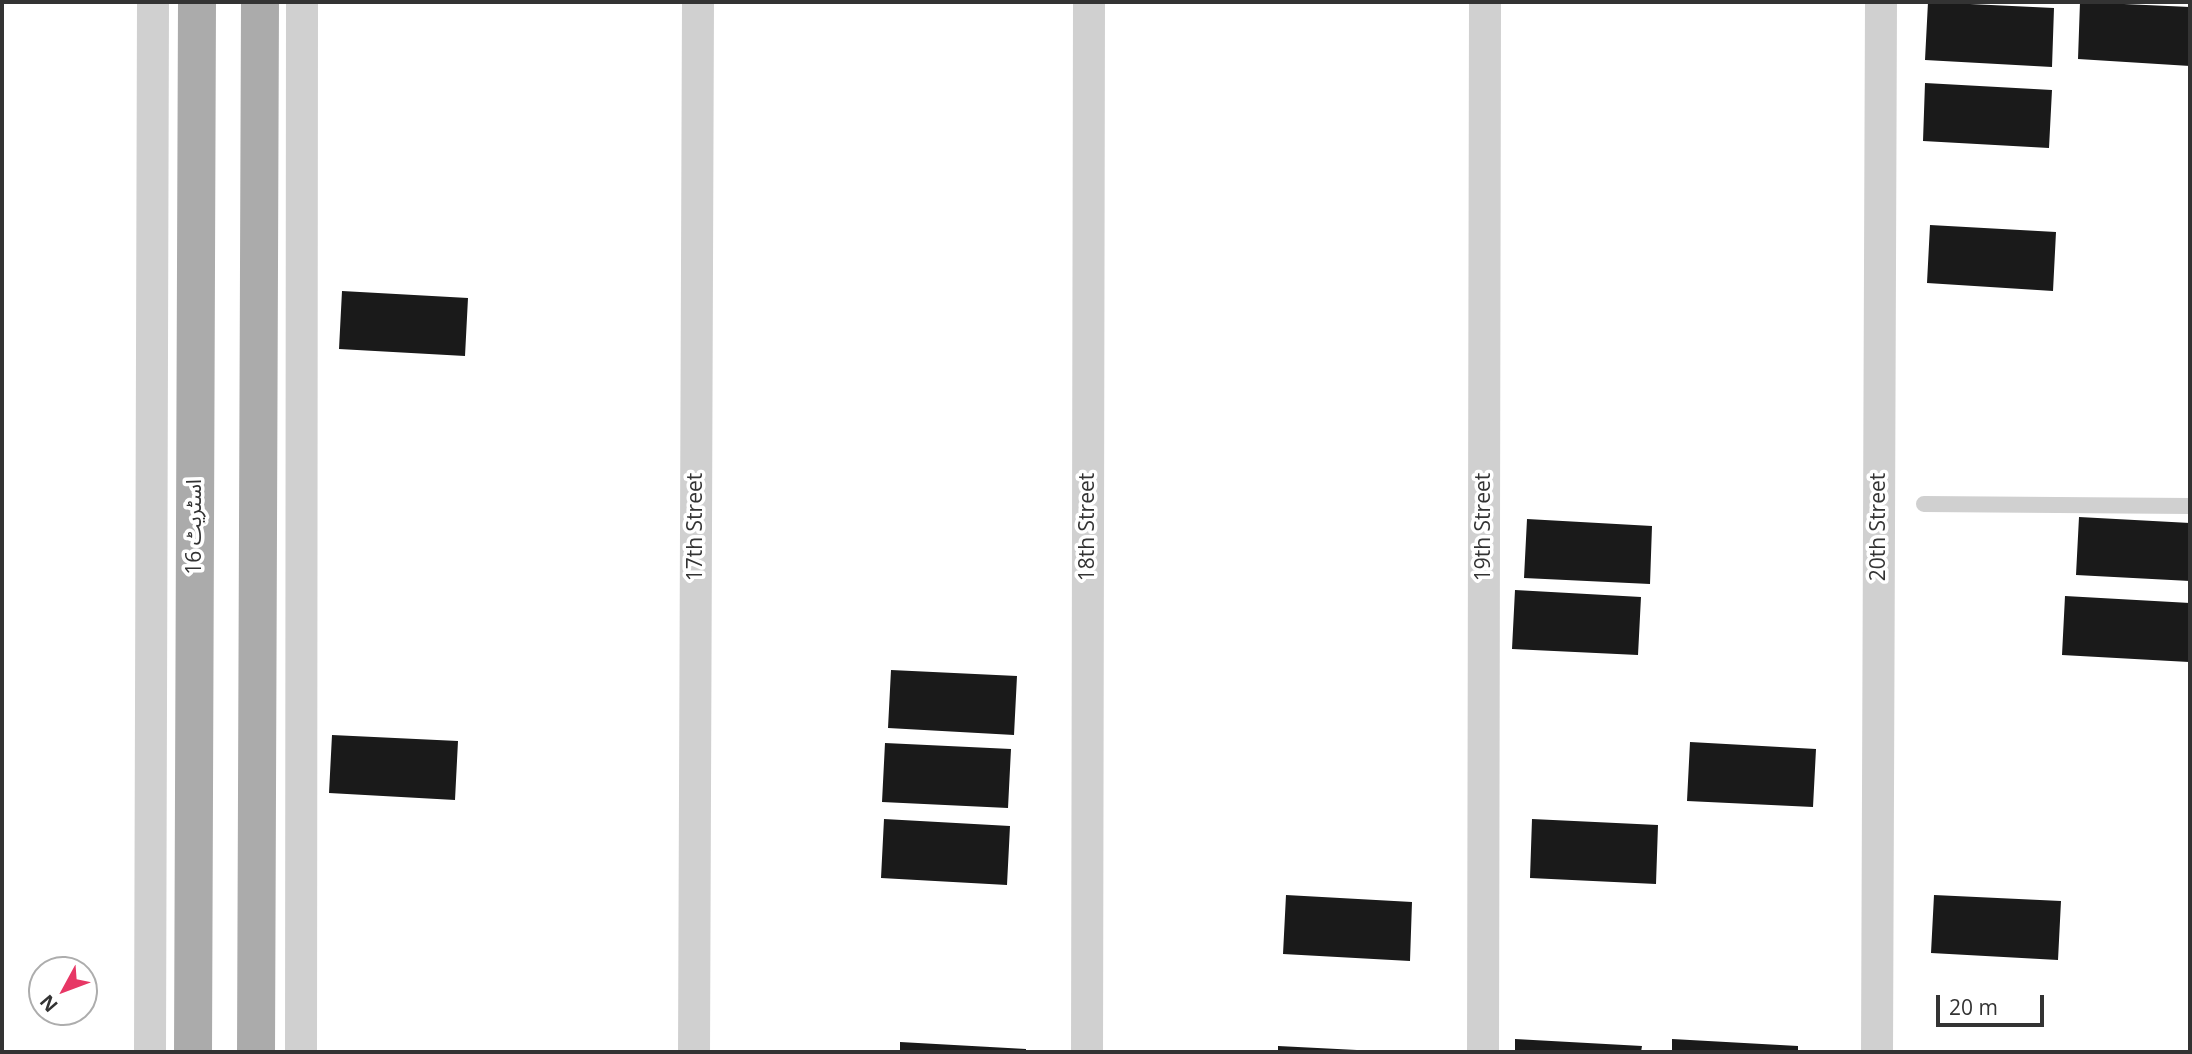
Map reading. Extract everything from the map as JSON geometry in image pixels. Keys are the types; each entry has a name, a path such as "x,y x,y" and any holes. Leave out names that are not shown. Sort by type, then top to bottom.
{"main road":[{"name":"اسٹریٹ 16","path":"193,1052 197,2"},
{"path":"256,1052 260,2"}],"street":[{"path":"150,1052 153,2"},
{"path":"301,1052 302,2"},
{"name":"17th Street","path":"694,1052 698,2"},
{"name":"18th Street","path":"1087,1052 1089,2"},
{"name":"19th Street","path":"1483,1052 1485,2"},
{"name":"20th Street","path":"1877,1052 1881,2"}],"lane":[{"path":"1924,504 2190,506"}],"building":[{"path":"1928,2 2054,8 2052,67 1925,60"},
{"path":"2080,2 2190,7 2190,66 2078,59"},
{"path":"1925,83 2052,90 2049,148 1923,141"},
{"path":"1930,225 2056,232 2053,291 1927,283"},
{"path":"342,291 468,298 465,356 339,349"},
{"path":"2079,517 2190,523 2190,581 2076,575"},
{"path":"1527,519 1652,526 1650,584 1524,578"},
{"path":"1515,590 1641,597 1638,655 1512,649"},
{"path":"2065,596 2190,603 2189,662 2062,655"},
{"path":"891,670 1017,676 1014,735 888,728"},
{"path":"332,735 458,741 455,800 329,793"},
{"path":"1690,742 1816,749 1813,807 1687,801"},
{"path":"885,743 1011,749 1008,808 882,802"},
{"path":"884,819 1010,826 1007,885 881,878"},
{"path":"1532,819 1658,825 1656,884 1530,878"},
{"path":"1286,895 1412,902 1410,961 1283,954"},
{"path":"1934,895 2061,901 2058,960 1931,953"},
{"path":"1515,1039 1642,1046 1641,1052 1515,1052"},
{"path":"1672,1039 1798,1046 1798,1052 1672,1052"},
{"path":"900,1042 1026,1049 1026,1052 900,1052"},
{"path":"1278,1046 1357,1050 1357,1052 1278,1052"}]}
